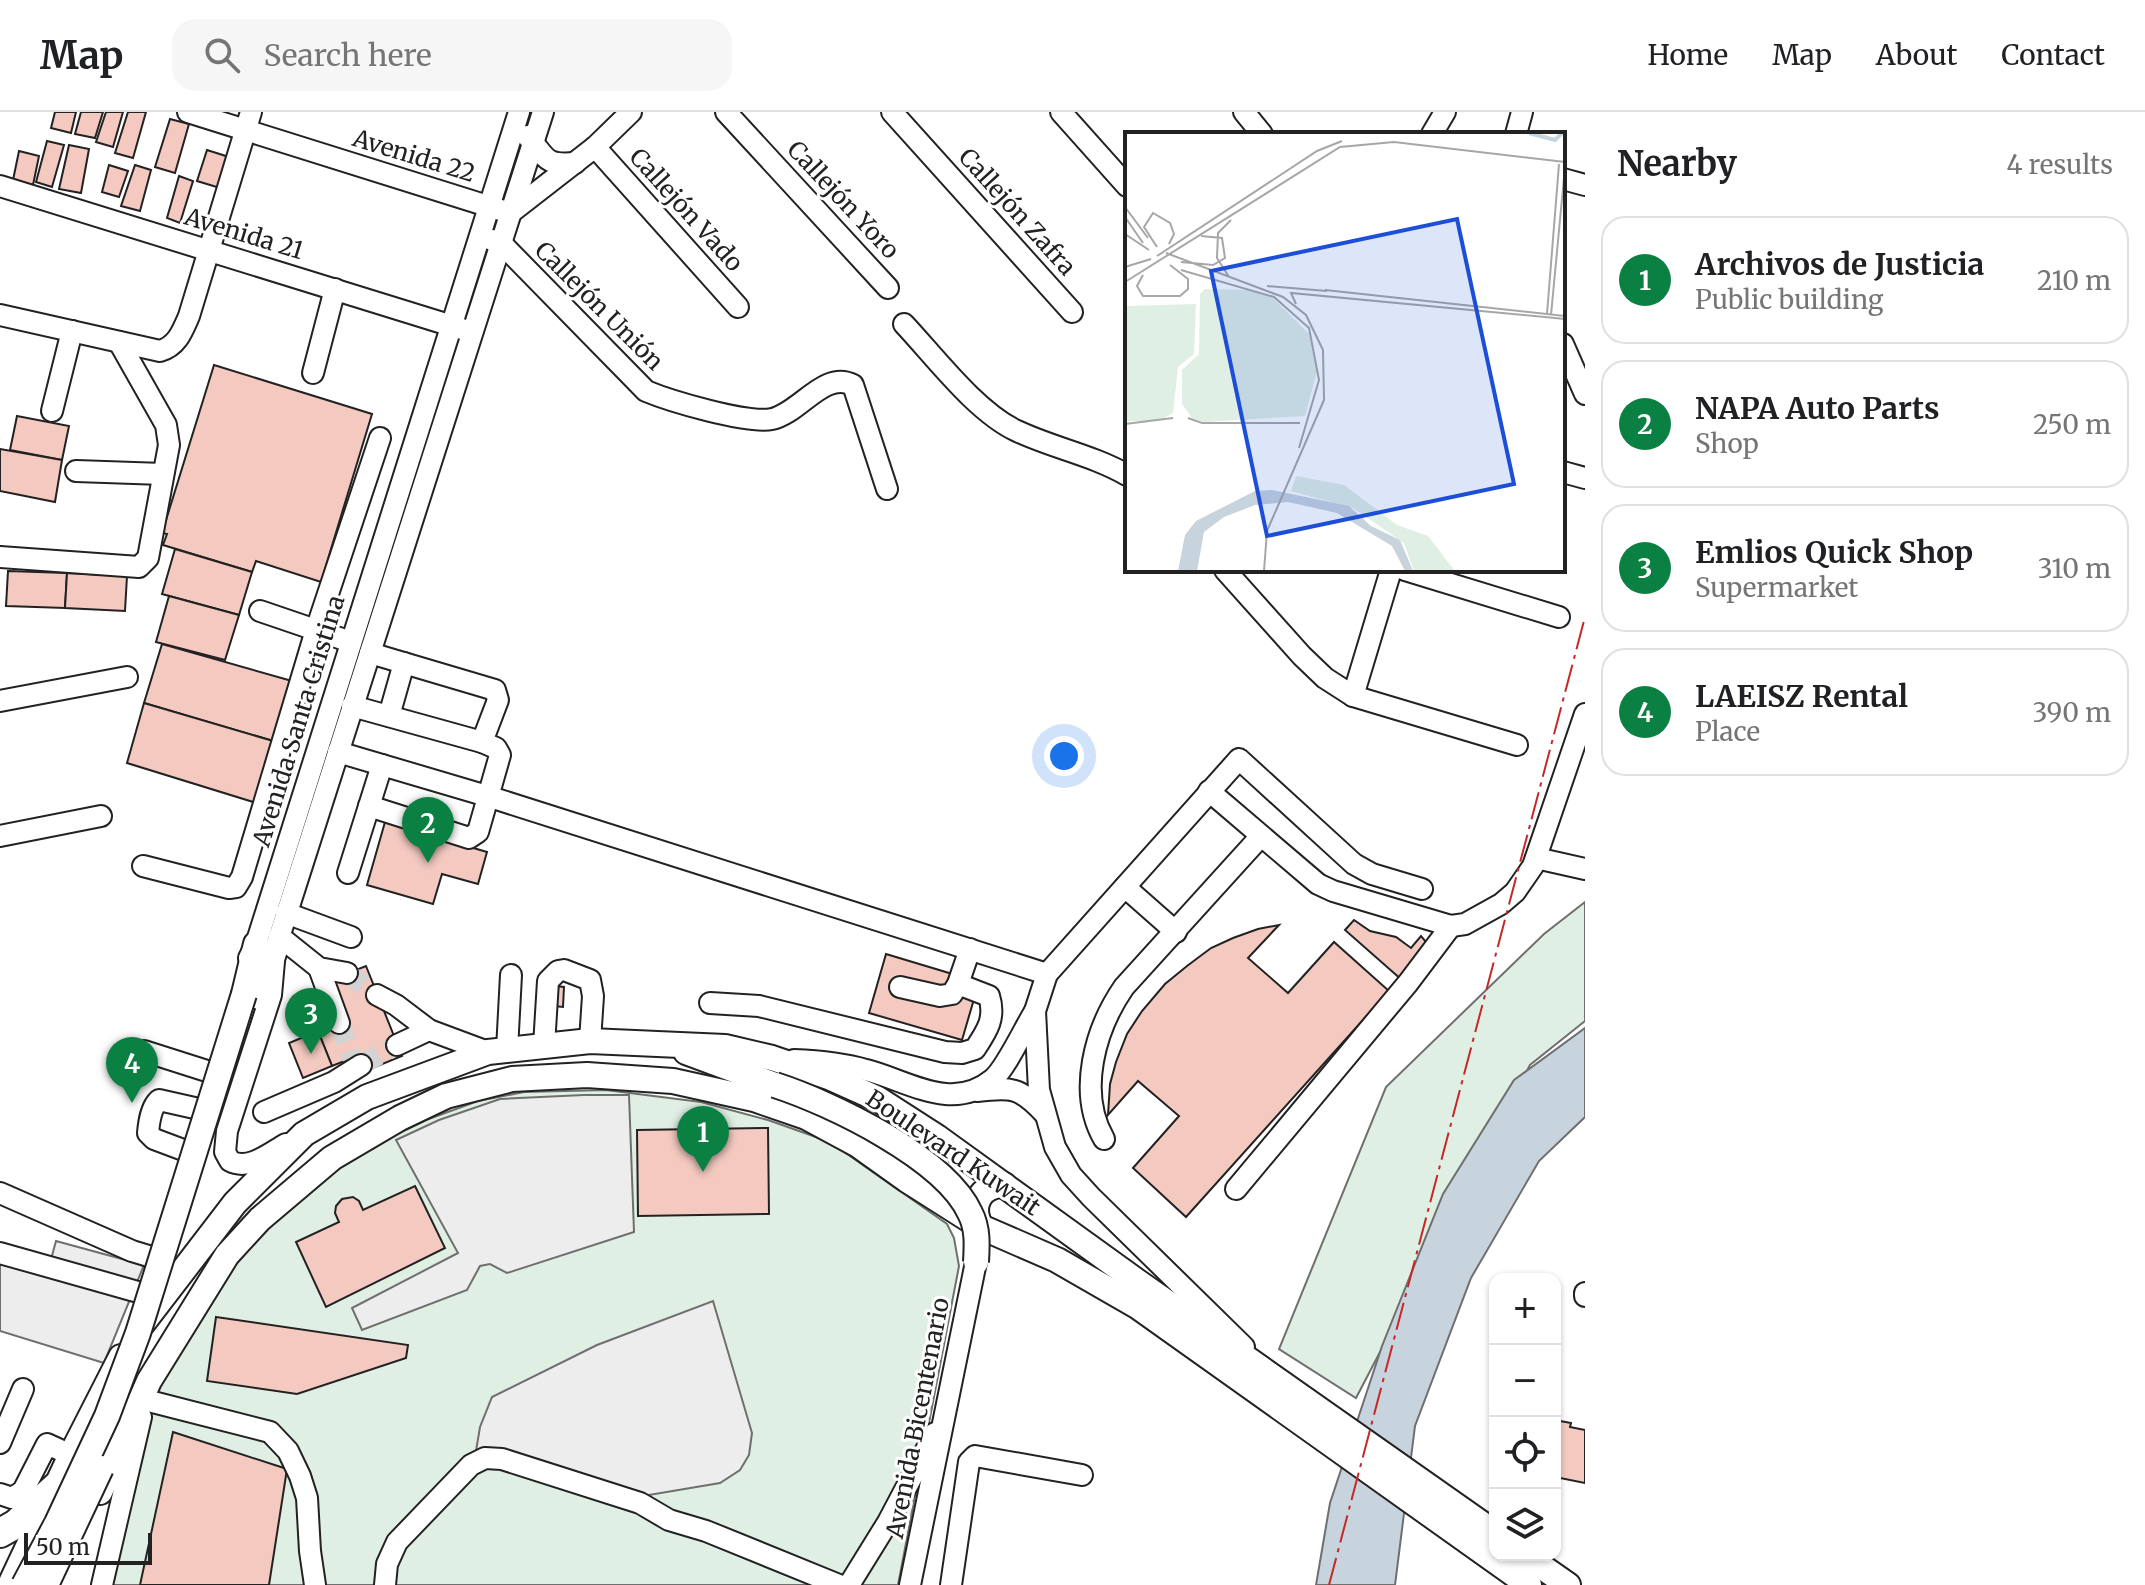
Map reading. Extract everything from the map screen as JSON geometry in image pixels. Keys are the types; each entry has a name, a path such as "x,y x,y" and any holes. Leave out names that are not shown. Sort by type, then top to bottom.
{"highway":[{"path":"8,1528 56,1487"}],"main road":[{"path":"24,1585 107,1416 270,943"},
{"path":"46,1585 121,1422 142,1365 251,995"},
{"name":"Boulevard Kuwait","path":"10,1585 71,1455 128,1345 164,1293 235,1203 304,1134 367,1097 498,1051 590,1041 725,1047 772,1058 831,1078 878,1099 955,1150 1278,1380 1294,1403 1486,1556 1529,1585"},
{"path":"661,1043 837,1110 870,1127 937,1173 963,1200 971,1214 976,1230 976,1262"},
{"name":"Boulevard Kuwait","path":"58,1585 147,1391 227,1255 260,1219 332,1158 400,1118 446,1096 512,1079 587,1075 673,1081 754,1099 806,1117 858,1145 981,1227 1095,1280 1489,1529"},
{"path":"673,1081 767,1082"},
{"path":"929,1194 941,1193 954,1183 960,1167 955,1150"},
{"path":"981,1227 975,1212 978,1198 989,1187 1004,1185"},
{"path":"1534,1561 1568,1585"}],"street":[{"name":"Avenida 22","path":"188,112 248,121 510,213"},
{"name":"Avenida Santa Cristina","path":"128,1345 235,988 270,943 286,913 543,112"},
{"path":"510,213 595,147 631,112"},
{"name":"Callejón Yoro","path":"726,112 888,288"},
{"name":"Callejón Zafra","path":"892,112 1072,312"},
{"path":"1061,112 1125,184"},
{"path":"1244,112 1260,132"},
{"path":"1433,132 1445,112"},
{"path":"1517,132 1522,112"},
{"path":"517,118 548,161 575,163"},
{"name":"Avenida Santa Cristina","path":"304,1134 245,1165 230,1161 225,1152 227,1131 271,995 270,943 351,642 517,118"},
{"path":"0,315 160,351 170,348 189,316 248,121"},
{"name":"Callejón Vado","path":"595,147 738,307"},
{"path":"1565,180 1585,185"},
{"name":"Avenida 21","path":"0,186 472,332"},
{"name":"Callejón Unión","path":"479,235 501,243 646,391 667,399 755,419 772,419 834,381 853,385 887,489"},
{"path":"313,373 335,289"},
{"path":"904,324 987,412 1016,431 1104,462 1125,474"},
{"path":"52,411 72,331"},
{"path":"0,557 139,567 148,558 169,445 166,425 119,342"},
{"path":"1565,349 1585,394"},
{"path":"143,866 229,888 236,887 242,877 316,630 380,438"},
{"path":"76,471 163,474"},
{"path":"1565,473 1585,478"},
{"path":"1227,572 1302,656 1325,678 1353,696 1517,745"},
{"path":"1353,696 1390,572"},
{"path":"1412,572 1559,617"},
{"path":"260,611 351,642"},
{"path":"370,653 495,690 498,700 482,742"},
{"path":"389,716 404,663"},
{"path":"0,701 127,677"},
{"path":"352,706 482,742 496,748 500,755 478,832 469,838 369,806"},
{"path":"1209,791 1318,884 1451,926 1465,924 1484,915 1515,892 1536,858 1581,742 1585,714"},
{"path":"338,752 487,796 1047,974"},
{"path":"1278,1380 1128,1235 1071,1175 1055,1147 1039,1090 1035,1011 1039,994 1047,974 1239,759 1354,864 1372,874 1422,889"},
{"path":"348,873 382,765"},
{"path":"0,836 101,816"},
{"path":"1104,1139 1095,1124 1091,1093 1099,1035 1110,1008 1124,987 1261,836"},
{"path":"1536,858 1585,869"},
{"path":"1125,887 1176,932"},
{"path":"286,913 351,937"},
{"path":"1236,1189 1408,983 1451,926"},
{"path":"270,943 319,968 347,973"},
{"path":"900,987 940,996 952,994 970,949"},
{"path":"319,968 339,1023"},
{"path":"544,1046 548,981 558,971 564,970 590,980 593,996 590,1041"},
{"path":"377,995 429,1030 498,1051 511,975"},
{"path":"710,1003 759,1006 945,1052 962,1053 975,1049 990,1026 993,1008 989,996 958,984"},
{"path":"972,1091 995,1077 1035,1011"},
{"path":"397,1045 429,1030"},
{"path":"144,1051 210,1072"},
{"path":"772,1058 855,1067 942,1095 1007,1087 1028,1096 1044,1113"},
{"path":"264,1112 334,1082 356,1064 367,1097"},
{"path":"186,1151 154,1139 148,1133 149,1123 159,1100 199,1109"},
{"path":"0,1193 132,1251 155,1258"},
{"path":"0,1253 145,1294"},
{"name":"Avenida Bicentenario","path":"910,1585 976,1262"},
{"path":"0,1443 23,1389"},
{"path":"102,1585 147,1391 270,1432 288,1451 307,1498 315,1585"},
{"path":"849,1585 888,1522 946,1412"},
{"path":"0,1494 12,1498 23,1491 47,1444 71,1455"},
{"path":"951,1585 969,1462 975,1456 1082,1475"},
{"path":"385,1585 387,1564 397,1542 471,1465 485,1458 502,1459 640,1503 669,1520 706,1531 839,1585"},
{"path":"888,1522 898,1517 908,1518 917,1525 921,1535"}],"green space":[{"path":"1585,902 1585,1021 1530,1065 1356,1398 1279,1349 1386,1087 1544,934"},
{"path":"606,1090 701,1102 768,1120 830,1142 947,1224 954,1238 959,1266 898,1585 108,1585 154,1384 232,1264 285,1206 354,1155 426,1120 478,1101 524,1092"}],"shaded area":[{"path":"1585,1028 1585,1117 1539,1161 1471,1278 1415,1426 1395,1585 1316,1585 1330,1503 1382,1346 1443,1194 1514,1080"},
{"path":"629,1095 634,1232 507,1273 490,1264 480,1266 467,1290 362,1330 352,1308 458,1253 396,1140 439,1120 500,1099"},
{"path":"56,1241 144,1265 104,1363 0,1331 0,1258 47,1274"},
{"path":"713,1301 752,1433 749,1455 740,1470 720,1483 643,1496 476,1451 480,1427 492,1397 597,1345"}],"building":[{"path":"55,112 76,112 71,133 51,128"},
{"path":"81,112 103,112 95,138 75,134"},
{"path":"106,112 123,112 113,147 96,142"},
{"path":"128,112 146,112 133,158 115,153"},
{"path":"170,119 189,124 175,173 155,167"},
{"path":"47,141 64,145 52,187 36,182"},
{"path":"69,145 89,149 81,193 59,189"},
{"path":"207,150 229,157 220,188 197,181"},
{"path":"19,151 39,156 33,185 13,180"},
{"path":"109,165 128,171 119,197 102,192"},
{"path":"135,165 151,170 140,211 121,206"},
{"path":"179,176 193,181 180,223 167,218"},
{"path":"214,365 372,414 321,582 256,561 252,572 163,545 167,534 162,533"},
{"path":"17,416 69,426 62,460 10,450"},
{"path":"0,449 62,460 55,502 0,491"},
{"path":"175,549 252,572 239,615 162,594"},
{"path":"8,571 67,573 65,608 6,606"},
{"path":"67,573 127,576 125,611 65,608"},
{"path":"169,596 239,615 225,660 156,642"},
{"path":"162,644 299,683 280,743 144,703"},
{"path":"144,703 280,743 263,805 127,763"},
{"path":"385,822 487,852 478,884 442,874 433,904 367,885"},
{"path":"1354,920 1370,931 1396,937 1411,948 1421,936 1427,943 1403,981 1345,930"},
{"path":"1279,925 1248,958 1288,993 1334,942 1389,991 1186,1217 1133,1168 1179,1116 1138,1081 1108,1115 1110,1084 1116,1062 1127,1034 1165,984 1211,948 1258,929"},
{"path":"886,954 979,982 962,1040 869,1013"},
{"path":"366,966 402,1056 363,1072 357,1056 332,1066 318,1031 344,1021 328,981"},
{"path":"555,986 564,987 563,1007 554,1006"},
{"path":"318,1031 332,1066 303,1078 289,1043"},
{"path":"768,1128 769,1214 638,1216 637,1130"},
{"path":"415,1186 445,1248 326,1307 296,1242 339,1222 335,1213 342,1199 353,1197 363,1210"},
{"path":"216,1317 408,1345 406,1358 297,1394 207,1381"},
{"path":"1561,1421 1585,1430 1585,1483 1561,1478"},
{"path":"173,1432 287,1469 269,1585 140,1585"}],"tunnel":[{"path":"347,973 377,995"},
{"path":"339,1023 352,1058"},
{"path":"361,1065 397,1045"}],"power":[{"path":"1329,1585 1585,617"}],"place":[{"name":"NAPA Auto Parts","path":"428,863"},
{"name":"Emlios Quick Shop","path":"311,1054"},
{"name":"LAEISZ Rental","path":"132,1103"},
{"name":"Archivos de Justicia","path":"703,1172"}]}
